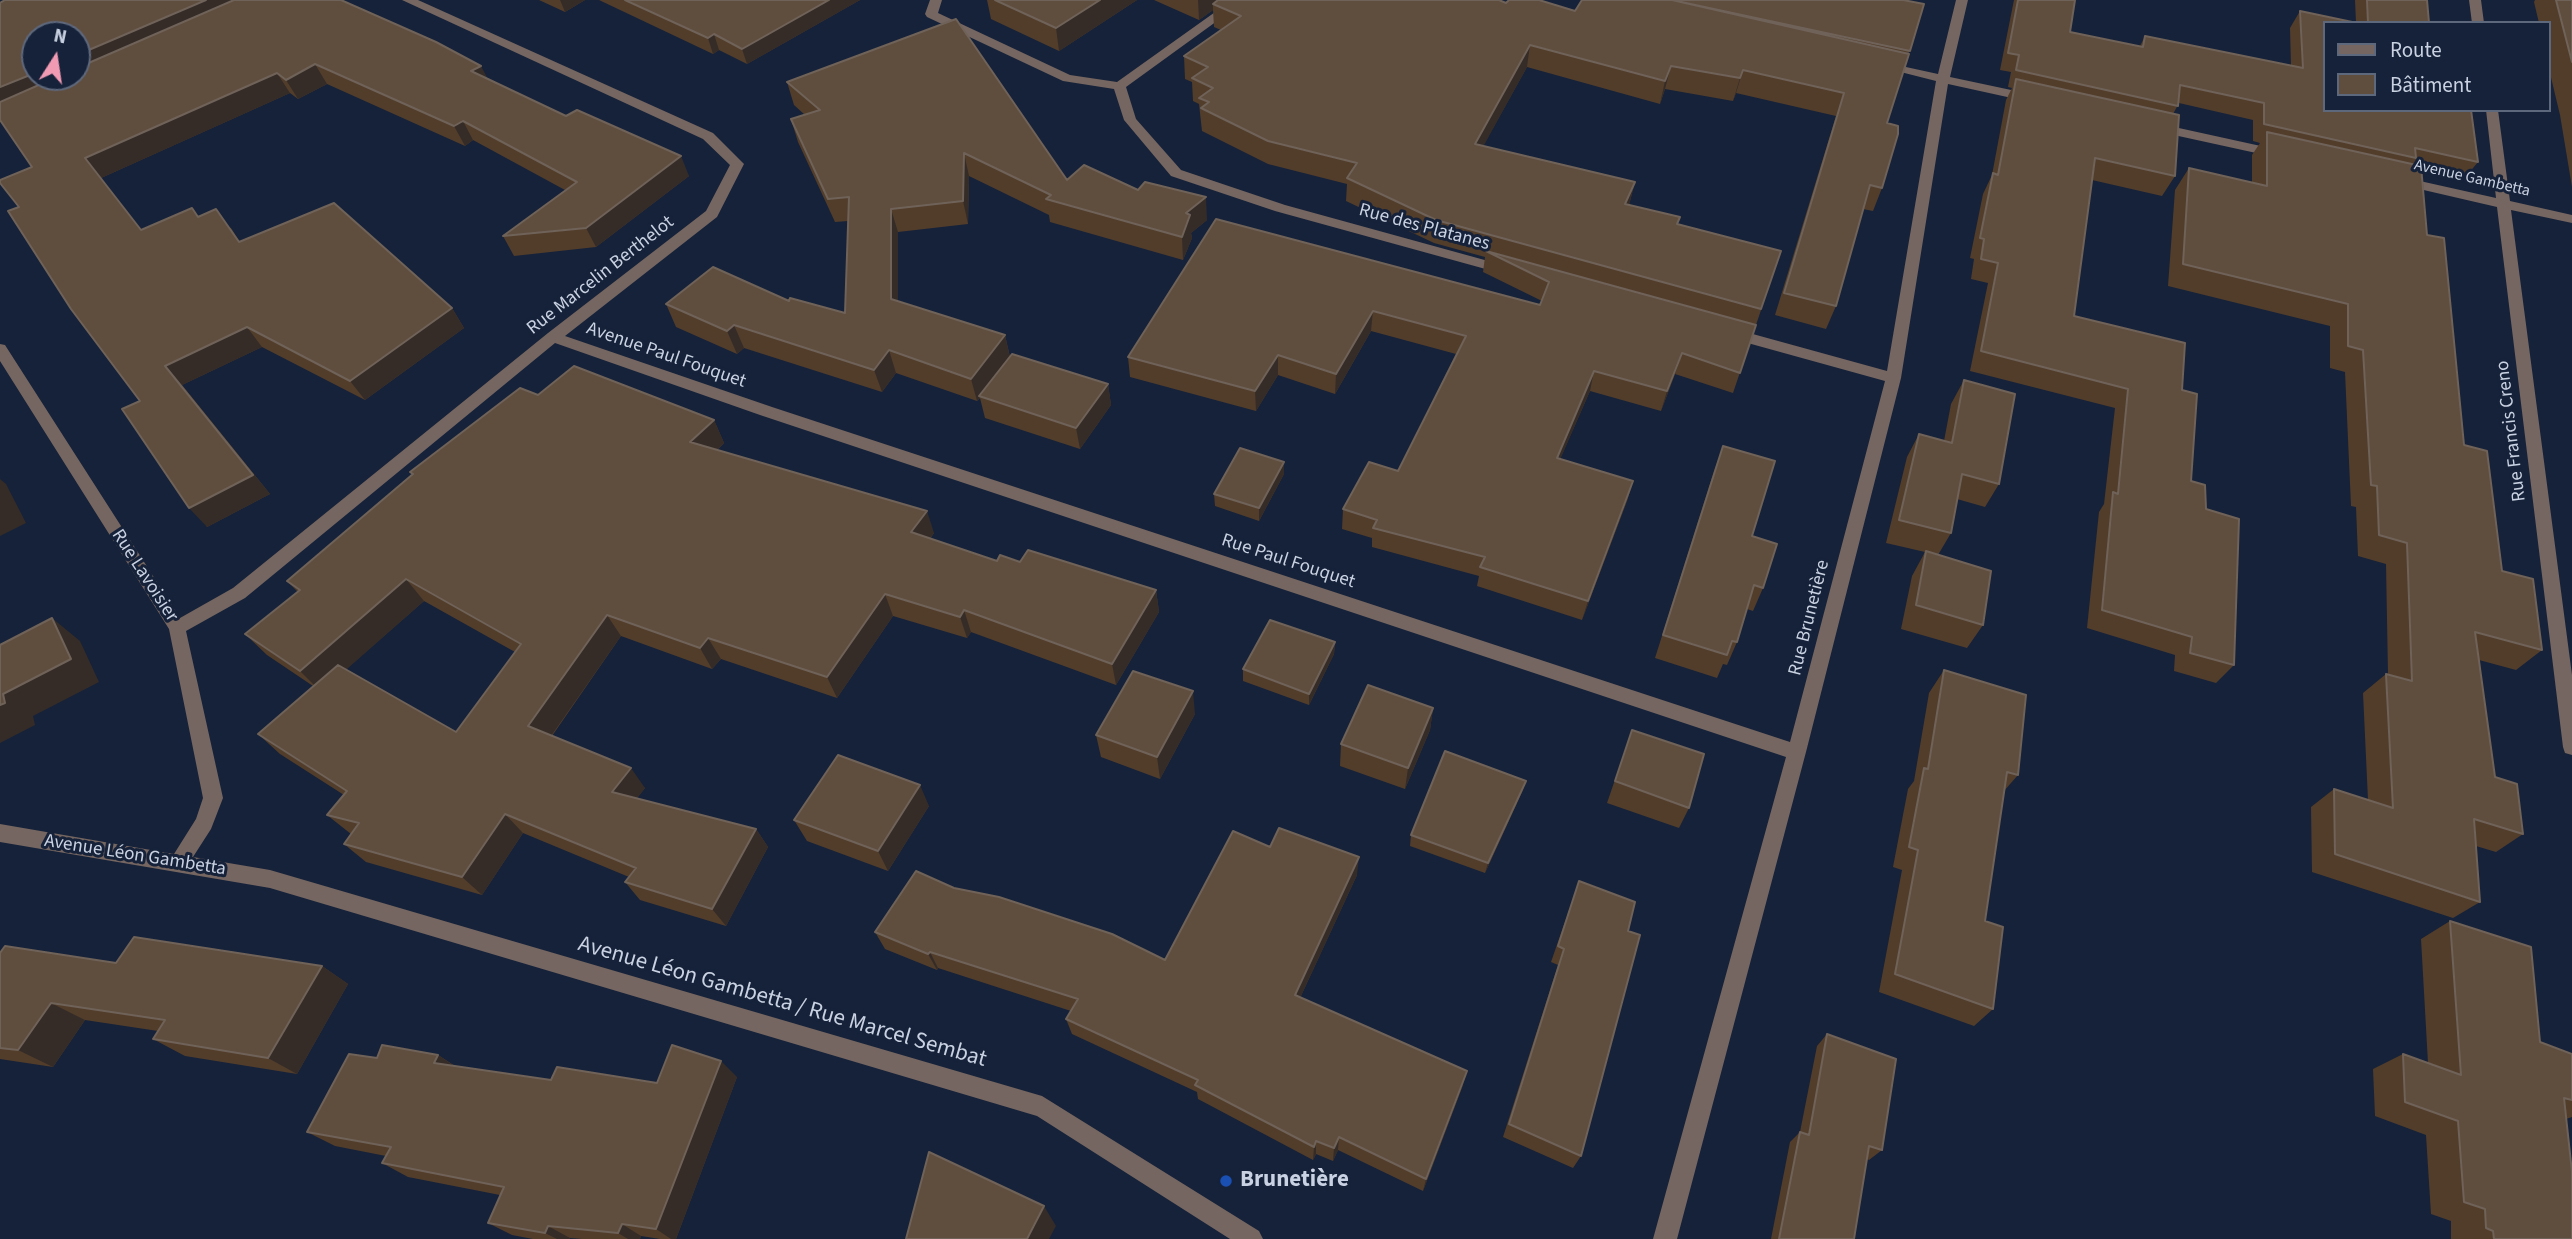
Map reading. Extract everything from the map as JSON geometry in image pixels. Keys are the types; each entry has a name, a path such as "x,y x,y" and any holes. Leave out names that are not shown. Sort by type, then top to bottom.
{"street":[{"name":"Rue Marcelin Berthelot","path":"177,628 239,593 553,337 712,214 737,164 708,136 408,0"},
{"path":"936,0 931,14 1067,78 1119,86 1240,0"},
{"name":"Rue Brunetière","path":"1665,1239 1797,752 1893,377 1943,79 1962,0"},
{"path":"2475,0 2478,21"},
{"path":"1864,62 2050,103"},
{"name":"Rue des Platanes","path":"1119,86 1130,120 1176,173 1280,208 1520,275"},
{"name":"Rue Francis Creno","path":"2492,112 2506,204 2572,747"},
{"path":"2144,124 2291,156"},
{"name":"Avenue Gambetta","path":"2385,177 2572,219"},
{"path":"1720,330 1893,377"},
{"name":"Avenue Paul Fouquet","path":"553,337 766,411"},
{"name":"Rue Lavoisier","path":"0,349 177,628 213,798 204,823 178,864"},
{"name":"Rue Paul Fouquet","path":"766,411 1797,752"},
{"name":"Avenue Léon Gambetta","path":"0,833 270,878"},
{"name":"Avenue Léon Gambetta / Rue Marcel Sembat","path":"270,878 1042,1107 1251,1239"}],"building":[{"path":"5,0 206,0 91,49 91,21 21,21 21,79 0,87 0,3"},
{"path":"234,0 341,0 436,42 481,66 471,71 566,116 577,110 681,156 586,228 503,236 577,182 463,121 454,126 315,64 286,80 277,73 85,158 141,230 192,208 198,217 216,209 239,242 334,203 452,308 350,381 247,327 165,366 253,475 189,508 122,409 140,401 71,309 8,211 19,207 0,183 0,180 32,167 0,120 0,102 25,91 91,91 91,62"},
{"path":"625,0 829,0 742,49 714,34 708,38"},
{"path":"995,0 1100,0 1056,28"},
{"path":"1218,0 1499,0 1506,3 1509,0 1539,0 1575,11 1582,0 1672,0 1909,54 1887,123 1898,126 1898,134 1882,188 1870,185 1836,306 1784,293 1844,93 1743,70 1740,78 1671,66 1665,81 1530,45 1475,144 1635,182 1625,204 1680,217 1677,224 1781,251 1761,309 1436,220 1347,178 1357,163 1268,141 1201,108 1209,102 1199,98 1213,88 1192,78 1208,67 1184,56 1241,16 1213,4"},
{"path":"1672,0 1903,0 1924,4 1910,51"},
{"path":"2018,0 2075,0 2070,32 2143,47 2145,36 2303,68 2300,11 2348,21 2324,21 2324,112 2471,112 2478,162 2415,148 2416,158 2264,124 2264,103 2180,85 2178,106 2016,70 2019,55 2008,53"},
{"path":"2367,0 2427,0 2429,21 2368,21"},
{"path":"2556,0 2572,0 2572,62"},
{"path":"956,19 1067,180 1084,165 1138,190 1145,182 1206,197 1186,213 1190,215 1182,237 1046,199 1051,195 964,153 963,201 891,209 891,299 1005,335 971,379 889,350 874,370 734,325 727,331 666,304 713,267 789,301 790,298 845,313 849,197 828,199 791,119 820,110 787,82"},
{"path":"2016,79 2179,115 2175,176 2095,158 2074,316 2185,343 2182,390 2197,394 2191,481 2205,485 2206,509 2239,519 2234,665 2190,653 2192,637 2102,610 2113,492 2118,494 2128,389 1981,351 1998,263 1981,259 1984,239 1980,238 1993,173 1998,175"},
{"path":"2267,132 2421,166 2427,235 2444,238 2464,445 2487,451 2502,571 2533,579 2542,650 2475,632 2495,777 2517,784 2523,834 2474,819 2480,902 2335,854 2334,789 2393,808 2386,674 2412,681 2407,543 2379,535 2377,486 2371,485 2363,350 2348,346 2348,304 2183,264 2189,168 2267,186"},
{"path":"1216,219 1540,305 1549,282 1486,251 1756,325 1740,373 1682,353 1667,391 1594,371 1557,458 1633,481 1588,601 1480,567 1485,557 1373,528 1377,520 1343,509 1369,462 1398,471 1466,336 1373,311 1336,374 1278,355 1255,391 1128,357"},
{"path":"1012,354 1108,384 1076,428 979,396"},
{"path":"574,366 714,420 690,442 927,511 911,532 997,561 1000,555 1020,562 1028,550 1156,590 1112,664 964,610 960,617 885,594 827,677 708,638 700,648 607,615 528,726 631,768 612,792 756,829 712,909 625,882 636,868 505,814 462,877 344,844 359,823 327,815 347,791 258,734 338,665 456,732 521,644 406,579 300,671 245,634 300,590 287,581 413,474 410,472 520,388 538,395"},
{"path":"1964,380 2015,394 1999,484 1962,474 1951,533 1899,520 1919,434 1952,443"},
{"path":"1723,446 1775,461 1752,536 1777,544 1763,588 1754,585 1737,642 1732,641 1727,655 1663,635"},
{"path":"1240,448 1284,462 1259,508 1214,494"},
{"path":"1926,551 1991,571 1983,625 1916,605"},
{"path":"52,618 71,659 3,694 5,703 0,705 0,645"},
{"path":"1270,620 1335,642 1309,694 1243,669"},
{"path":"1944,670 2026,695 2018,775 2007,772 1985,921 2003,927 1993,1009 1895,974 1918,850 1909,847 1924,768 1928,769"},
{"path":"1133,671 1193,691 1157,757 1096,735"},
{"path":"1368,685 1433,708 1408,768 1341,744"},
{"path":"1632,730 1704,754 1689,808 1615,781"},
{"path":"1445,751 1526,781 1488,863 1411,835"},
{"path":"838,755 920,785 878,851 794,820"},
{"path":"1279,828 1359,857 1295,995 1467,1071 1426,1179 1339,1137 1334,1148 1316,1141 1314,1147 1195,1085 1198,1080 1066,1019 1078,999 930,952 928,954 875,932 916,871 954,888 999,897 1112,934 1165,960 1233,831 1270,847"},
{"path":"1579,881 1635,902 1628,931 1640,935 1581,1156 1509,1124 1564,949 1558,946"},
{"path":"2450,921 2531,947 2540,1042 2572,1054 2572,1100 2564,1098 2572,1172 2572,1239 2494,1239 2493,1231 2486,1228 2485,1209 2464,1202 2458,1121 2405,1102 2403,1054 2461,1075"},
{"path":"134,937 322,966 268,1058 153,1039 165,1020 51,1003 18,1050 0,1048 0,953 5,946 116,963"},
{"path":"1827,1034 1896,1059 1882,1150 1869,1146 1854,1239 1779,1239 1800,1132 1809,1135"},
{"path":"382,1045 438,1055 434,1063 551,1080 557,1067 657,1083 672,1045 721,1061 656,1229 622,1224 618,1233 548,1226 545,1233 488,1223 504,1187 382,1163 391,1147 307,1132 349,1054 377,1058"},
{"path":"929,1152 1044,1206 1027,1239 906,1239"}],"place":[{"name":"Brunetière","path":"1226,1181"}]}
